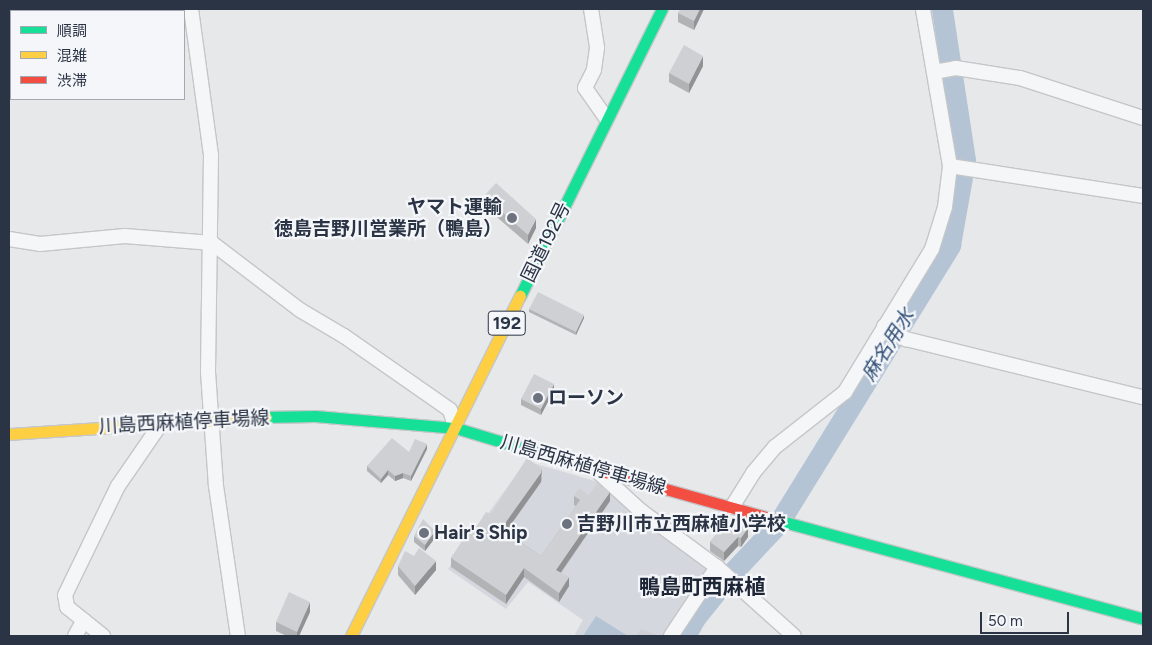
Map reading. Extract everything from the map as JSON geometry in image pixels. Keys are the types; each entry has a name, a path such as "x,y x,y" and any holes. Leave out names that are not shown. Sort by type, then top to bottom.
{"main road":[{"name":"国道192号","path":"351,636 456,428 606,118 662,9"},
{"name":"川島西麻植停車場線","path":"9,434 211,419 315,416 456,428 596,471 1143,619"}],"street":[{"path":"191,9 211,155 212,243 208,299 211,419 221,530 238,636"},
{"path":"591,9 597,48 594,70 585,88 606,118"},
{"path":"732,507 753,473 775,448 845,392 932,249 945,207 950,166 937,72 923,9"},
{"path":"937,72 956,68 1020,78 1143,118"},
{"path":"950,166 1143,196"},
{"path":"9,239 40,244 124,236 212,243 300,310 344,336 450,410 456,428"},
{"path":"884,326 906,339 1143,397"},
{"path":"104,636 67,607 65,595 118,486 162,422"},
{"path":"596,471 599,477 641,511 719,568 794,636"},
{"path":"671,636 719,568"},
{"path":"75,636 84,620"}],"shaded area":[{"name":"吉野川市立西麻植小学校","path":"526,461 595,481 711,567 666,636 579,636 575,634 583,620 528,582 506,609 448,569"}],"water":[{"path":"596,616 628,636 583,636"}],"building":[{"path":"680,9 700,9 694,21 678,13"},
{"path":"684,45 703,56 689,84 669,73"},
{"path":"496,183 536,219 528,235 484,196"},
{"path":"538,292 584,315 576,332 529,309"},
{"name":"ローソン","path":"534,374 554,384 541,409 521,399"},
{"path":"392,438 409,452 415,439 427,444 411,476 403,473 395,476 388,470 381,479 367,466"},
{"path":"527,458 542,469 541,473 501,529 541,556 580,500 574,496 579,488 589,495 597,483 610,492 556,570 569,577 559,593 524,568 506,595 451,558 473,524 477,526 486,512 491,514"},
{"path":"731,516 748,528 741,538 738,537 724,552 710,542"},
{"path":"423,519 435,531 425,545 414,536"},
{"path":"419,548 436,561 415,586 398,566 405,551 414,556"},
{"path":"289,592 310,602 297,632 276,622"},
{"path":"641,629 656,635 636,636"}],"waterway":[{"name":"麻名用水","path":"685,636 695,618 728,577 778,524 950,245 965,160 942,9"}],"traffic: fast":[{"path":"520,296 662,9"},
{"path":"265,417 315,416 456,428 558,459"},
{"path":"777,520 1143,619"}],"traffic: slow":[{"path":"351,636 520,296"},
{"path":"9,434 265,417"}],"traffic: jam":[{"path":"558,459 777,520"}],"place":[{"name":"ヤマト運輸 徳島吉野川営業所（鴨島）","path":"512,218"},
{"name":"ローソン","path":"538,398"},
{"name":"吉野川市立西麻植小学校","path":"567,524"},
{"name":"Hair's Ship","path":"424,533"}],"district":[{"name":"鴨島町西麻植","path":"702,587"}]}
